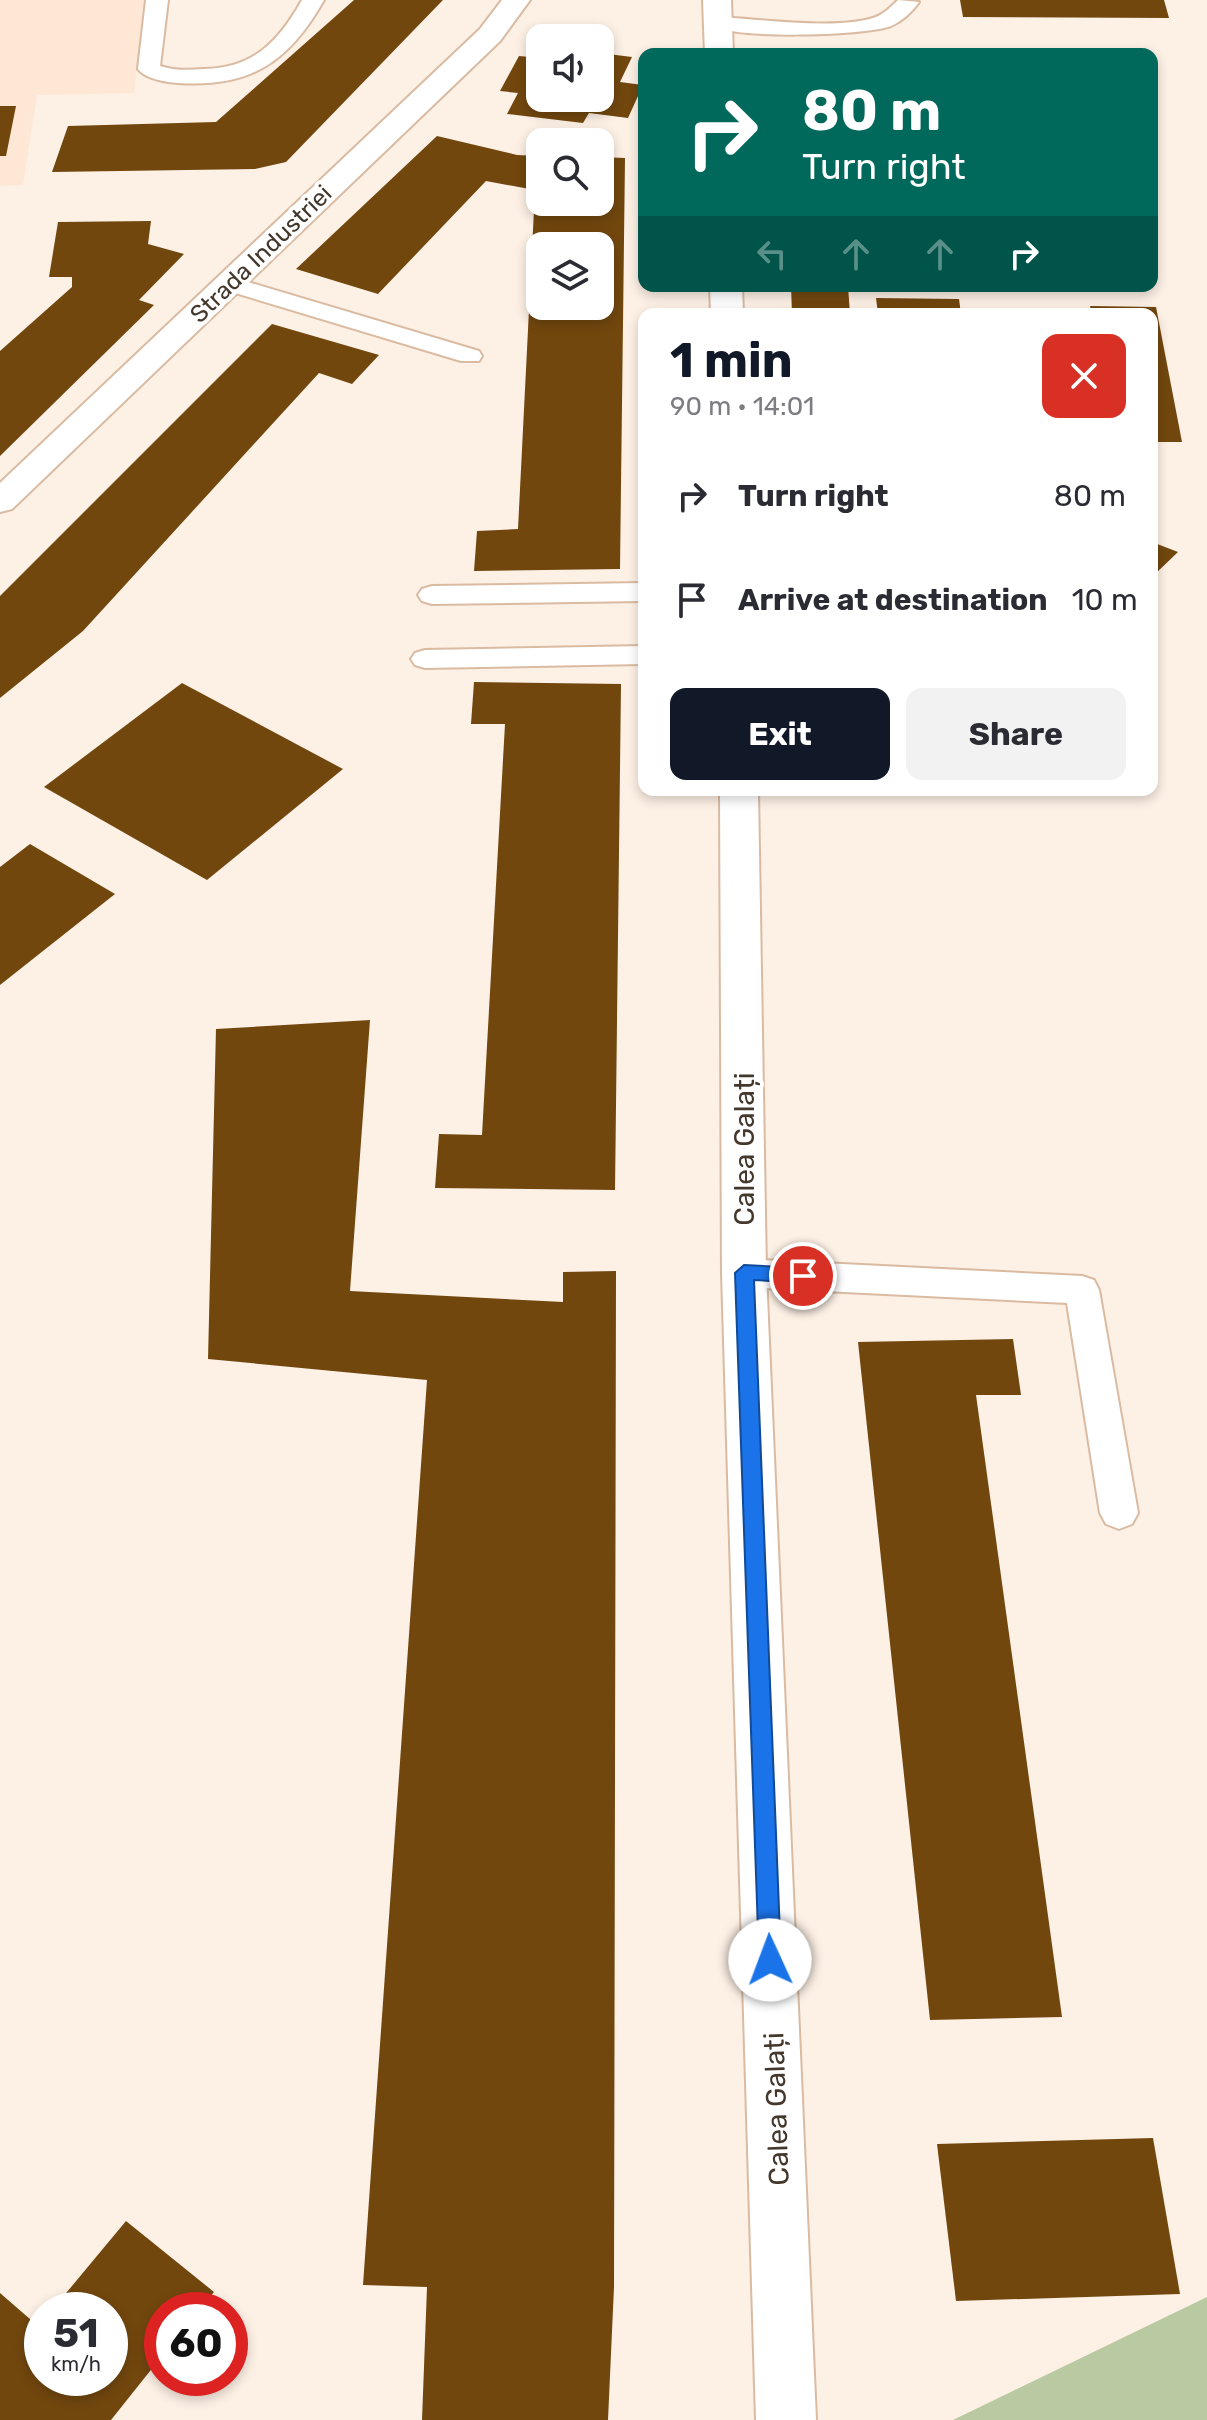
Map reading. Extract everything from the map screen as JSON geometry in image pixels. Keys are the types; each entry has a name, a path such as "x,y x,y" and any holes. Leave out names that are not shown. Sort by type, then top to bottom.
{"main road":[{"name":"Strada Industriei","path":"0,502 12,478 231,284 490,35 516,0"},
{"path":"718,12 719,48"},
{"name":"Calea Galați","path":"739,796 744,979 744,1273 786,2420"}],"lane":[{"path":"157,0 149,69 162,75 188,77 235,74 259,63 301,23 313,0"},
{"path":"718,12 849,27 877,24 894,17 908,2"},
{"path":"231,284 470,356"},
{"path":"432,595 638,592"},
{"path":"425,659 638,655"},
{"path":"744,1273 1082,1290 1119,1513"}],"shaded area":[{"path":"0,0 144,0 134,93 37,95 23,185 0,186"}],"green space":[{"path":"1207,2297 1207,2420 953,2420"}],"building":[{"path":"354,0 443,0 286,162 255,169 52,172 68,126 216,122"},
{"path":"960,0 1164,0 1169,18 963,17"},
{"path":"614,55 632,57 620,82 638,84 638,96 628,118 589,113 583,123 507,114 518,93 500,91 519,56 526,57 526,112 614,112"},
{"path":"0,106 16,106 6,156 0,156"},
{"path":"437,136 526,155 526,188 486,181 378,294 296,269"},
{"path":"614,158 625,158 620,569 474,571 477,531 518,529 528,320 614,320 614,232 533,232 534,216 614,216"},
{"path":"151,221 148,244 184,254 139,300 154,305 0,456 0,351 72,287 72,277 49,277 58,222"},
{"path":"791,292 848,292 850,308 792,308"},
{"path":"876,298 959,299 960,308 877,308"},
{"path":"1090,306 1156,308 1090,308"},
{"path":"1158,317 1182,442 1158,442"},
{"path":"272,324 379,355 352,384 319,373 83,631 0,698 0,596"},
{"path":"1158,544 1178,552 1158,571"},
{"path":"474,682 621,684 615,1190 435,1188 439,1134 482,1135 505,724 471,724"},
{"path":"182,683 343,769 207,880 44,787"},
{"path":"30,844 115,894 0,985 0,867"},
{"path":"370,1020 350,1291 563,1302 563,1272 616,1271 614,2287 608,2420 422,2420 427,2287 363,2285 427,1380 208,1359 216,1029"},
{"path":"1013,1339 1021,1395 976,1395 1062,2017 930,2020 858,1342"},
{"path":"1153,2138 1180,2294 956,2301 937,2144"},
{"path":"126,2221 214,2292 144,2292 144,2379 111,2420 0,2420 0,2293 24,2314 24,2396 128,2396 128,2292 67,2292"}],"route":[{"path":"770,1960 744,1273 803,1276"}]}
